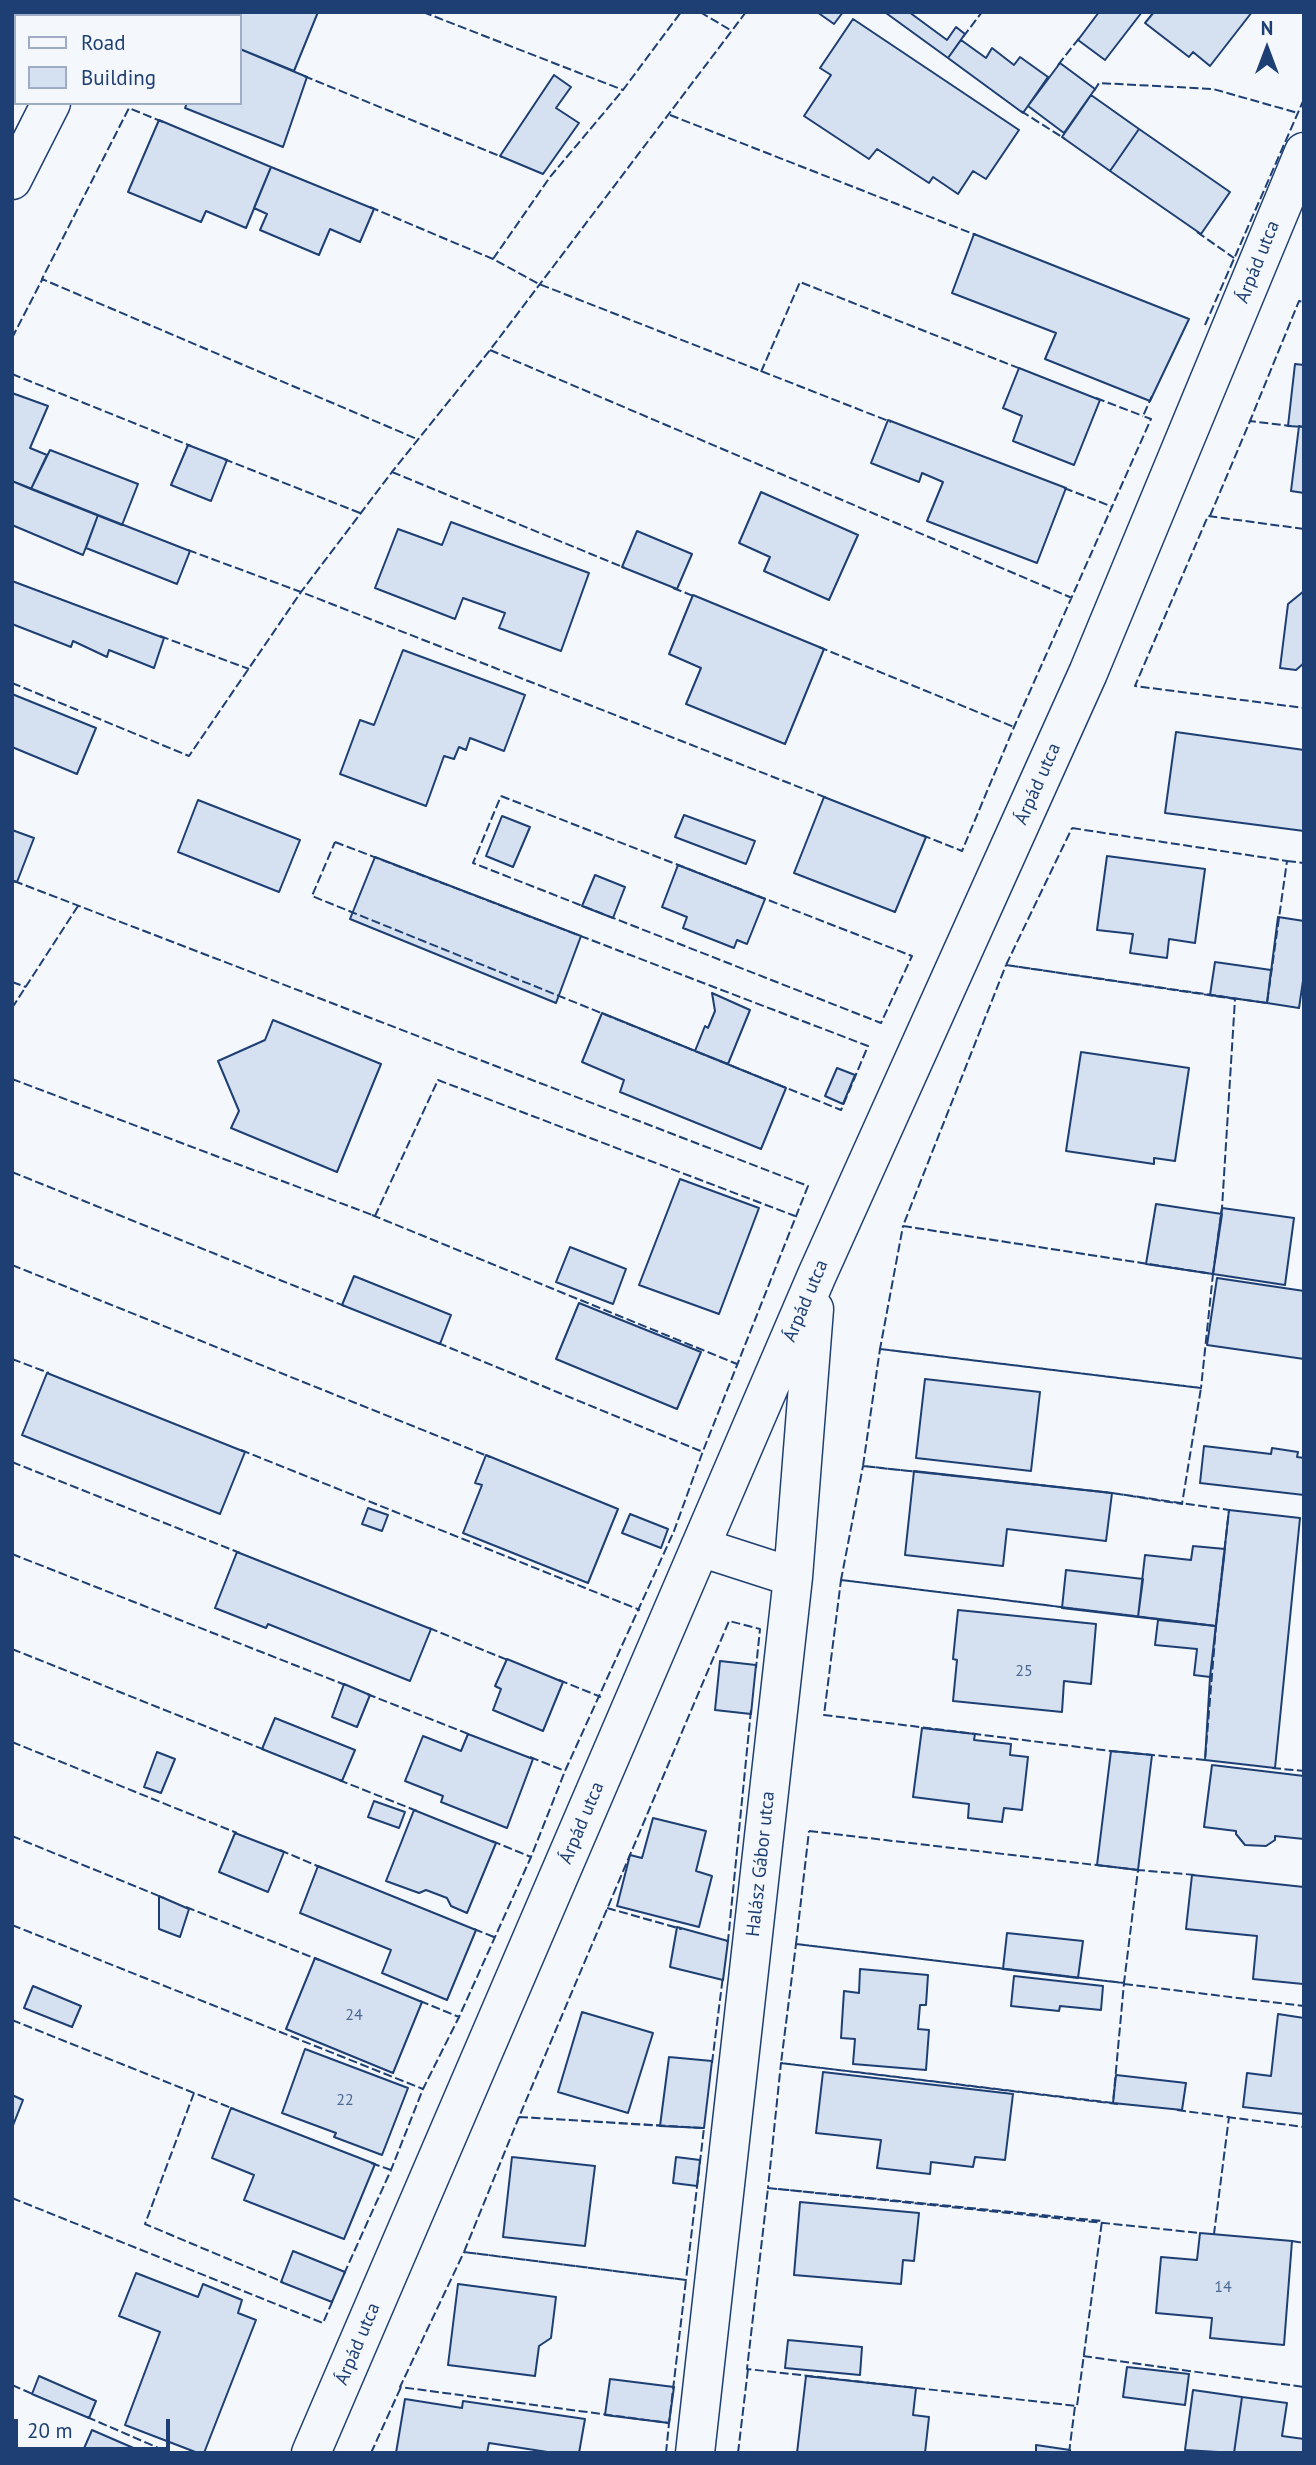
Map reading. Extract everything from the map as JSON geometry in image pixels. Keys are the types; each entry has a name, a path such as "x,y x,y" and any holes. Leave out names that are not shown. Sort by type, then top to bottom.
{"street":[{"path":"12,180 50,105"},
{"name":"Árpád utca","path":"312,2453 817,1275 1088,673 1304,152"},
{"name":"Halász Gábor utca","path":"695,2453 793,1577 817,1275"},
{"path":"700,1548 793,1577"}],"building":[{"path":"318,12 294,71 242,50 242,14 222,14"},
{"path":"817,12 843,12 834,24"},
{"path":"909,12 947,40 956,27 965,34 948,58 886,13"},
{"path":"1099,12 1142,12 1105,60 1078,40"},
{"path":"1154,12 1252,12 1210,66 1193,52 1189,57 1145,23"},
{"path":"853,19 1019,130 986,179 973,171 958,194 933,177 929,183 877,149 869,159 804,116 831,75 820,68"},
{"path":"961,40 986,58 992,48 1014,65 1020,57 1048,77 1023,113 948,58"},
{"path":"242,50 307,77 283,147 185,108 186,105 242,105"},
{"path":"1060,63 1095,89 1064,133 1028,106"},
{"path":"554,75 571,87 556,108 579,123 543,174 500,156"},
{"path":"1091,95 1139,129 1110,171 1062,137"},
{"path":"159,120 271,167 246,228 206,211 201,222 128,192"},
{"path":"1139,129 1230,192 1201,234 1110,171"},
{"path":"271,167 374,209 360,242 330,229 319,255 260,230 267,214 254,208"},
{"path":"974,234 1189,319 1150,401 1045,359 1056,333 952,293"},
{"path":"1295,364 1304,365 1304,427 1288,426"},
{"path":"1019,368 1100,400 1074,465 1013,441 1022,416 1003,408"},
{"path":"12,393 48,406 30,448 47,455 31,489 12,481"},
{"path":"888,420 1066,488 1037,563 927,521 943,482 922,473 919,482 871,463"},
{"path":"1299,426 1304,427 1304,493 1291,491"},
{"path":"188,445 227,460 211,501 171,485"},
{"path":"50,450 138,484 122,525 31,489"},
{"path":"12,481 98,515 83,555 12,525"},
{"path":"761,492 858,535 829,600 764,571 770,557 739,543"},
{"path":"98,515 190,551 177,584 86,548"},
{"path":"451,522 589,573 561,651 499,628 505,613 463,598 455,619 375,588 398,529 442,545"},
{"path":"637,531 692,554 677,589 622,567"},
{"path":"12,581 164,638 154,668 109,650 107,657 73,641 71,647 12,624"},
{"path":"1304,591 1304,663 1296,670 1280,668 1288,604"},
{"path":"693,595 824,649 785,744 686,704 701,668 669,654"},
{"path":"403,650 525,695 504,751 470,738 466,750 459,747 454,759 444,756 426,806 340,774 360,720 374,725"},
{"path":"12,694 96,728 77,774 12,747"},
{"path":"1176,732 1304,750 1304,831 1165,813"},
{"path":"824,797 926,837 895,912 794,873"},
{"path":"198,800 300,840 279,892 178,852"},
{"path":"684,815 755,841 746,864 675,837"},
{"path":"502,816 530,827 513,867 486,856"},
{"path":"12,830 34,838 17,882 12,881"},
{"path":"1107,856 1205,869 1195,943 1169,939 1167,958 1130,953 1133,934 1097,930"},
{"path":"375,857 581,936 556,1003 350,919"},
{"path":"678,865 765,899 747,944 737,940 734,948 683,928 687,917 662,907"},
{"path":"595,875 625,887 613,918 582,906"},
{"path":"1278,917 1304,921 1304,974 1299,1008 1267,1003"},
{"path":"1215,962 1271,970 1267,1003 1210,995"},
{"path":"712,993 750,1010 728,1064 695,1051 705,1026 708,1028 715,1011"},
{"path":"602,1013 786,1088 761,1149 620,1092 624,1080 582,1062"},
{"path":"273,1020 381,1064 337,1172 231,1128 239,1111 218,1061 265,1040"},
{"path":"1081,1052 1189,1068 1175,1161 1154,1158 1154,1164 1066,1151"},
{"path":"837,1068 855,1075 843,1104 825,1096"},
{"path":"680,1179 759,1208 719,1314 639,1285"},
{"path":"1156,1204 1222,1214 1213,1274 1146,1264"},
{"path":"1222,1208 1294,1218 1285,1285 1213,1274"},
{"path":"570,1247 626,1269 613,1304 556,1282"},
{"path":"354,1276 451,1315 440,1344 342,1305"},
{"path":"1217,1278 1304,1291 1304,1359 1207,1345"},
{"path":"579,1303 701,1352 677,1409 556,1359"},
{"path":"47,1373 245,1452 220,1514 22,1435"},
{"path":"925,1379 1040,1392 1031,1471 916,1458"},
{"path":"1204,1446 1271,1454 1272,1448 1298,1452 1297,1457 1304,1458 1304,1495 1200,1483"},
{"path":"486,1455 618,1509 588,1583 463,1533 482,1485 475,1483"},
{"path":"914,1471 1112,1493 1106,1541 1007,1529 1003,1566 905,1555"},
{"path":"368,1508 388,1515 382,1531 362,1524"},
{"path":"1229,1510 1300,1518 1275,1768 1205,1760 1210,1677"},
{"path":"630,1514 668,1529 661,1548 622,1533"},
{"path":"1193,1546 1225,1549 1216,1626 1138,1617 1145,1555 1191,1560"},
{"path":"237,1552 431,1629 410,1681 268,1624 266,1628 215,1608"},
{"path":"1066,1570 1143,1579 1138,1617 1062,1608"},
{"path":"958,1610 1096,1624 1091,1684 1064,1681 1062,1712 953,1701 957,1660 953,1659"},
{"path":"1158,1620 1216,1626 1210,1677 1194,1675 1197,1649 1155,1645"},
{"path":"507,1659 563,1682 543,1731 493,1710 501,1689 495,1686"},
{"path":"720,1661 756,1665 751,1714 715,1710"},
{"path":"344,1684 370,1695 357,1727 332,1717"},
{"path":"275,1718 355,1750 342,1781 262,1749"},
{"path":"922,1728 975,1734 974,1740 1011,1744 1010,1755 1028,1757 1022,1810 1004,1808 1002,1822 968,1818 969,1804 913,1797"},
{"path":"468,1734 533,1759 507,1828 441,1802 443,1796 405,1781 423,1736 461,1751"},
{"path":"1111,1751 1152,1755 1138,1870 1097,1865"},
{"path":"157,1752 175,1759 161,1793 144,1787"},
{"path":"1212,1765 1304,1776 1304,1839 1275,1836 1275,1840 1266,1846 1245,1845 1236,1831 1204,1827"},
{"path":"374,1801 405,1812 399,1828 368,1817"},
{"path":"414,1810 496,1843 467,1913 451,1906 447,1898 426,1890 419,1893 386,1881"},
{"path":"653,1818 706,1831 696,1871 712,1876 699,1927 617,1906 630,1855 642,1858"},
{"path":"235,1833 284,1852 268,1892 219,1872"},
{"path":"318,1866 476,1930 447,2000 382,1973 391,1950 300,1913"},
{"path":"1192,1875 1304,1887 1303,1984 1253,1979 1257,1936 1186,1929"},
{"path":"159,1896 189,1909 180,1937 159,1929"},
{"path":"677,1927 728,1941 723,1980 670,1967"},
{"path":"1007,1933 1083,1941 1078,1978 1003,1969"},
{"path":"315,1958 422,2002 393,2073 286,2029"},
{"path":"860,1969 928,1975 926,2005 920,2005 918,2029 929,2030 926,2070 853,2064 855,2039 841,2038 844,1991 859,1993"},
{"path":"1014,1976 1103,1986 1101,2010 1060,2006 1059,2011 1011,2006"},
{"path":"33,1986 81,2006 72,2027 24,2008"},
{"path":"582,2012 653,2033 628,2113 558,2092"},
{"path":"1278,2014 1304,2018 1304,2114 1243,2107 1247,2073 1271,2076"},
{"path":"305,2049 408,2088 382,2155 334,2137 336,2133 282,2113"},
{"path":"669,2057 712,2061 704,2128 660,2126"},
{"path":"823,2072 1013,2094 1005,2160 975,2157 973,2167 931,2162 930,2174 877,2168 881,2140 816,2133"},
{"path":"1116,2075 1186,2083 1182,2110 1113,2103"},
{"path":"12,2095 23,2100 12,2128"},
{"path":"231,2108 375,2164 344,2239 244,2200 254,2175 212,2158"},
{"path":"512,2157 595,2166 585,2246 503,2237"},
{"path":"676,2157 700,2160 697,2186 673,2183"},
{"path":"800,2202 919,2213 914,2261 903,2260 901,2284 794,2275"},
{"path":"1200,2233 1292,2241 1284,2345 1210,2338 1212,2318 1156,2313 1161,2257 1197,2260"},
{"path":"293,2251 345,2272 332,2302 281,2282"},
{"path":"136,2273 198,2297 203,2284 242,2300 238,2313 256,2320 204,2453 125,2425 160,2332 119,2316"},
{"path":"458,2284 556,2297 551,2338 539,2346 535,2376 448,2365"},
{"path":"788,2340 862,2347 860,2375 785,2368"},
{"path":"1127,2367 1189,2374 1185,2405 1123,2397"},
{"path":"39,2376 96,2401 89,2418 32,2394"},
{"path":"806,2376 916,2388 913,2415 929,2417 925,2453 797,2453"},
{"path":"610,2379 674,2387 669,2423 605,2415"},
{"path":"1193,2390 1242,2397 1234,2453 1185,2450"},
{"path":"1242,2397 1287,2403 1282,2436 1304,2439 1304,2453 1234,2453"},
{"path":"405,2399 462,2408 463,2401 585,2419 579,2453 554,2453 489,2443 487,2453 396,2453"},
{"path":"92,2430 145,2453 82,2453"},
{"path":"1036,2445 1070,2450 1069,2453 1036,2453"}],"fence":[{"path":"423,12 623,90"},
{"path":"493,259 550,177 623,90 681,12"},
{"path":"700,12 732,31"},
{"path":"12,683 189,756 301,592 392,472 490,350 746,12"},
{"path":"963,37 982,12"},
{"path":"1058,65 1080,37"},
{"path":"304,76 502,157"},
{"path":"1094,91 1099,83 1213,89 1298,113"},
{"path":"1205,325 1304,99"},
{"path":"163,122 129,108 42,279 417,439"},
{"path":"1021,111 1065,139"},
{"path":"670,115 976,235"},
{"path":"370,207 493,259 539,284 891,422"},
{"path":"1197,232 1234,258"},
{"path":"12,338 43,278"},
{"path":"761,372 800,282 1021,369"},
{"path":"1252,421 1299,301 1304,302"},
{"path":"490,350 1072,598"},
{"path":"12,374 191,446"},
{"path":"922,835 962,851 1151,419 1143,416 1152,396"},
{"path":"1096,398 1143,416"},
{"path":"1210,516 1250,421 1291,426"},
{"path":"224,459 360,513"},
{"path":"392,472 625,568"},
{"path":"1064,488 1113,507"},
{"path":"1304,529 1208,516 1135,686 1304,708"},
{"path":"188,550 827,798"},
{"path":"673,588 696,597"},
{"path":"160,636 249,669"},
{"path":"819,647 1014,727"},
{"path":"501,796 912,956 881,1023 473,863 501,796"},
{"path":"1072,828 1287,861 1267,1003 1006,965 1072,828"},
{"path":"335,842 868,1046 841,1110 312,896 335,842"},
{"path":"1287,861 1304,863"},
{"path":"14,881 808,1186 674,1531 565,1771 531,1857 459,2017 423,2089 391,2170 344,2274"},
{"path":"12,1008 78,906"},
{"path":"1006,965 1235,999 1222,1208 1213,1274 903,1226 1006,965"},
{"path":"12,982 26,987"},
{"path":"12,1079 375,1216 438,1080 795,1216"},
{"path":"12,1172 347,1307"},
{"path":"372,1215 737,1364"},
{"path":"903,1226 1213,1274 1201,1388 880,1349 903,1226"},
{"path":"12,1265 490,1457"},
{"path":"438,1343 703,1452"},
{"path":"880,1349 1201,1388 1182,1504 1112,1493 863,1466 880,1349"},
{"path":"12,1359 49,1373"},
{"path":"241,1450 640,1610"},
{"path":"12,1462 240,1553"},
{"path":"863,1466 1112,1493 1229,1510 1216,1626 841,1580 863,1466"},
{"path":"12,1554 348,1686"},
{"path":"841,1580 1216,1626 1205,1760 824,1715 841,1580"},
{"path":"665,2126 519,2117 729,1621 760,1629 756,1668"},
{"path":"429,1628 510,1661"},
{"path":"12,1649 265,1750"},
{"path":"559,1680 601,1697"},
{"path":"367,1694 471,1735"},
{"path":"726,1941 751,1710"},
{"path":"12,1742 237,1833"},
{"path":"530,1757 565,1771"},
{"path":"1272,1768 1304,1771"},
{"path":"339,1780 417,1811"},
{"path":"809,1831 1138,1870 1124,1983 796,1944 809,1831"},
{"path":"12,1836 164,1898"},
{"path":"492,1841 531,1857"},
{"path":"280,1850 322,1868"},
{"path":"1138,1872 1196,1875"},
{"path":"186,1907 319,1960"},
{"path":"607,1908 681,1929"},
{"path":"607,1908 682,1929"},
{"path":"12,1925 423,2089"},
{"path":"474,1929 494,1937"},
{"path":"796,1944 1124,1983 1113,2103 781,2063 796,1944"},
{"path":"712,2063 723,1976"},
{"path":"1124,1984 1304,2006"},
{"path":"420,2001 459,2017"},
{"path":"12,2020 234,2109"},
{"path":"1118,2104 781,2063 768,2188 1200,2233"},
{"path":"194,2093 145,2224 283,2282"},
{"path":"1177,2110 1229,2117 1214,2234"},
{"path":"519,2117 704,2128 686,2280 464,2252 519,2117"},
{"path":"1227,2117 1304,2127"},
{"path":"371,2163 391,2170"},
{"path":"768,2188 1102,2221 1077,2406 747,2369 768,2188"},
{"path":"12,2198 323,2323 333,2300"},
{"path":"1292,2241 1304,2243"},
{"path":"464,2252 686,2280 669,2423 400,2387 464,2252"},
{"path":"1083,2356 1304,2387"},
{"path":"738,2453 748,2369"},
{"path":"12,2385 35,2395"},
{"path":"371,2453 401,2387"},
{"path":"1069,2453 1075,2406"},
{"path":"87,2417 170,2453"},
{"path":"666,2453 669,2423"}]}
